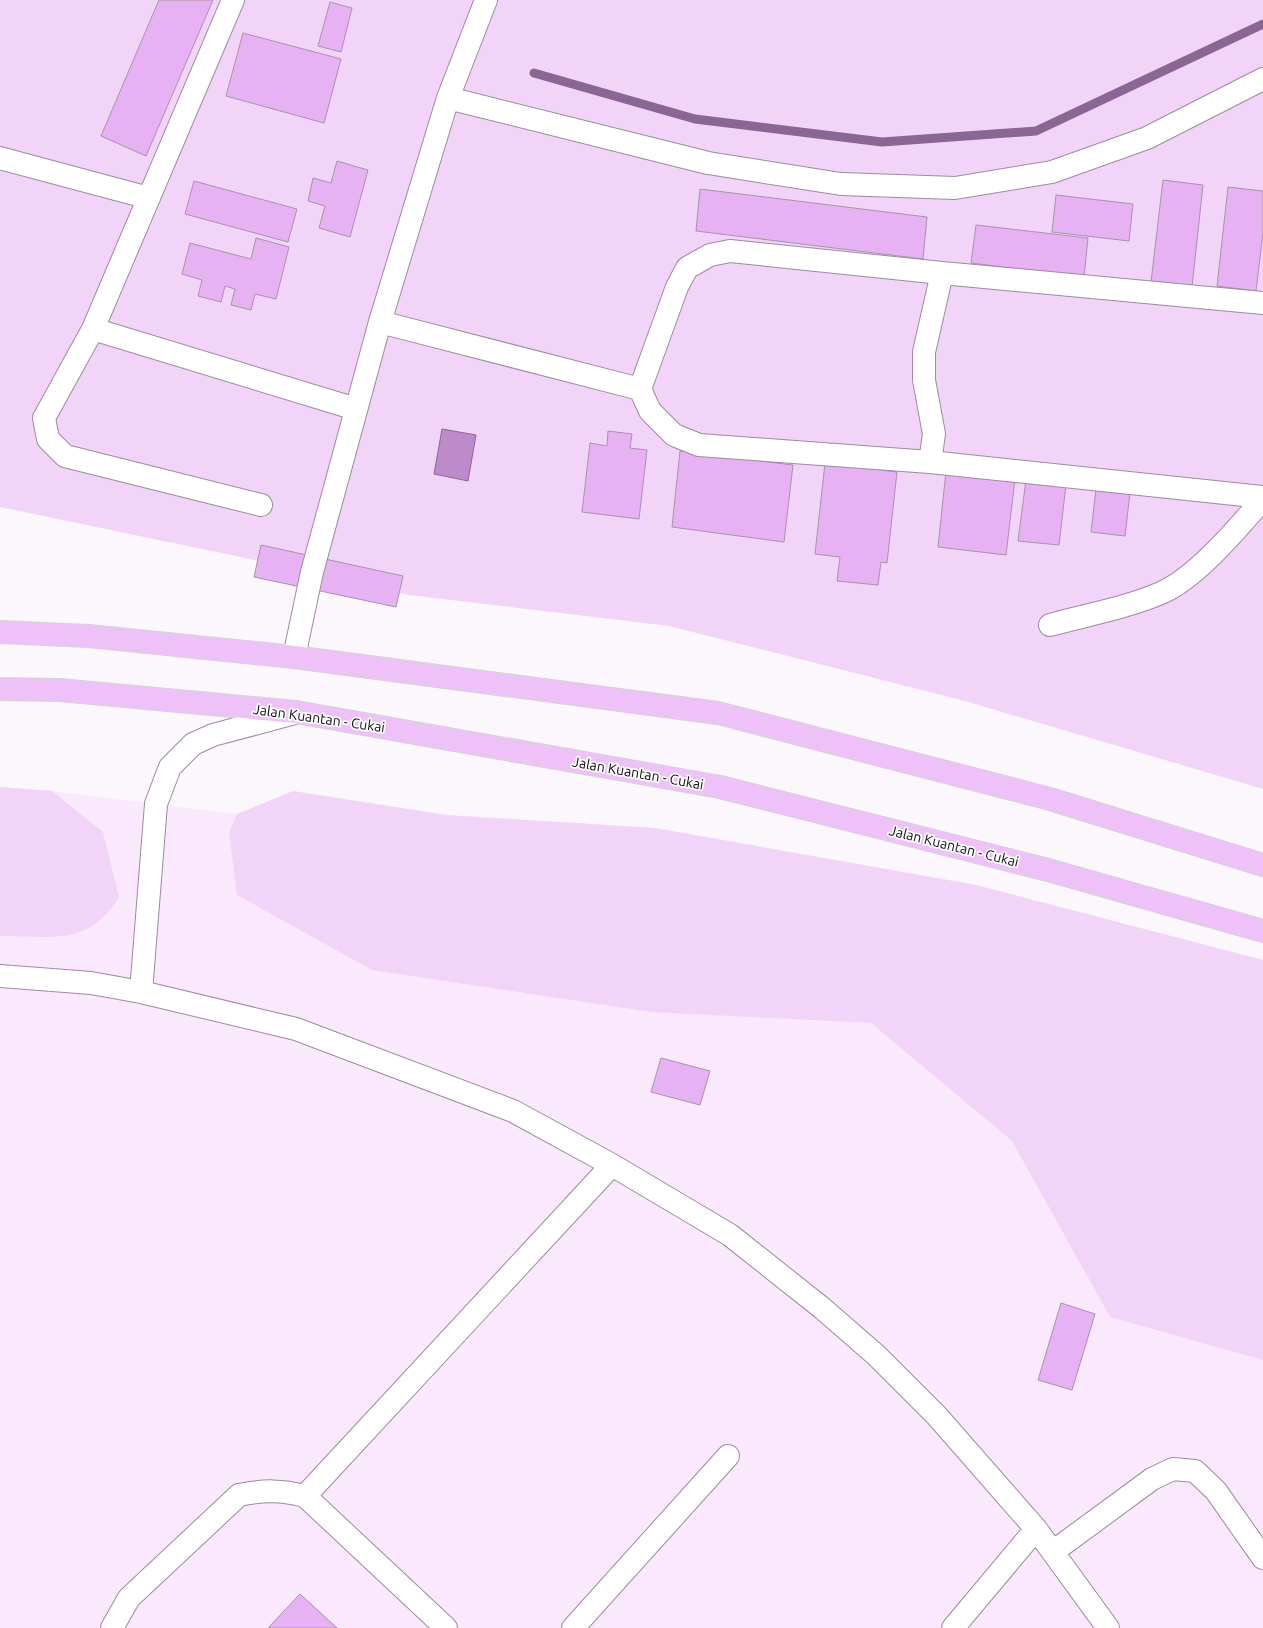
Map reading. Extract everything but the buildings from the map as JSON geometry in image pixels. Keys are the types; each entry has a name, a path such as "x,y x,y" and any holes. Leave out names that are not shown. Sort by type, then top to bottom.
{"highway":[{"path":"0,632 89,636 294,657 718,714 1050,799 1263,865"},
{"name":"Jalan Kuantan - Cukai","path":"0,689 60,690 296,712 720,787 1048,870 1263,931"}],"street":[{"path":"233,0 93,329 44,418 48,439 65,456 261,505"},
{"path":"294,657 312,572 380,322 448,98 486,0"},
{"path":"448,98 708,163 841,184 955,188 1052,172 1147,138 1263,79"},
{"path":"0,158 149,198"},
{"path":"1263,303 942,273 730,251 710,254 688,268 677,287 640,389 650,411 674,435 699,445 930,462 1263,498"},
{"path":"930,462 934,434 924,380 924,352 942,273"},
{"path":"380,322 640,389"},
{"path":"93,329 356,409"},
{"path":"1050,625 1162,592 1185,578 1226,541 1263,498"},
{"path":"141,992 156,804 170,767 193,744 213,735 296,712"},
{"path":"0,976 91,983 141,992 296,1029 513,1111 612,1165 730,1235 827,1313 876,1355 937,1416 1036,1529 1108,1628"},
{"path":"305,1496 612,1165"},
{"path":"573,1628 728,1456"},
{"path":"1054,1552 1152,1479 1173,1469 1195,1471 1216,1491 1263,1558"},
{"path":"112,1628 129,1598 239,1495 274,1490 305,1496 446,1628"},
{"path":"953,1628 1036,1529"}],"shaded area":[{"path":"0,0 1263,0 1263,789 965,701 669,626 409,595 312,572 0,507"},
{"path":"442,429 476,435 468,481 434,474"},
{"path":"0,787 52,791 237,814 293,791 446,815 655,828 976,885 1263,960 1263,1628 0,1628"},
{"path":"0,787 52,791 103,832 119,897 107,913 95,924 81,931 52,937 0,936"},
{"path":"293,791 446,815 655,828 976,885 1263,960 1263,1360 1110,1317 1012,1141 871,1023 651,1012 372,970 237,895 229,832 237,814"}],"waterway":[{"path":"534,73 695,119 882,142 1036,131 1263,24"}]}
